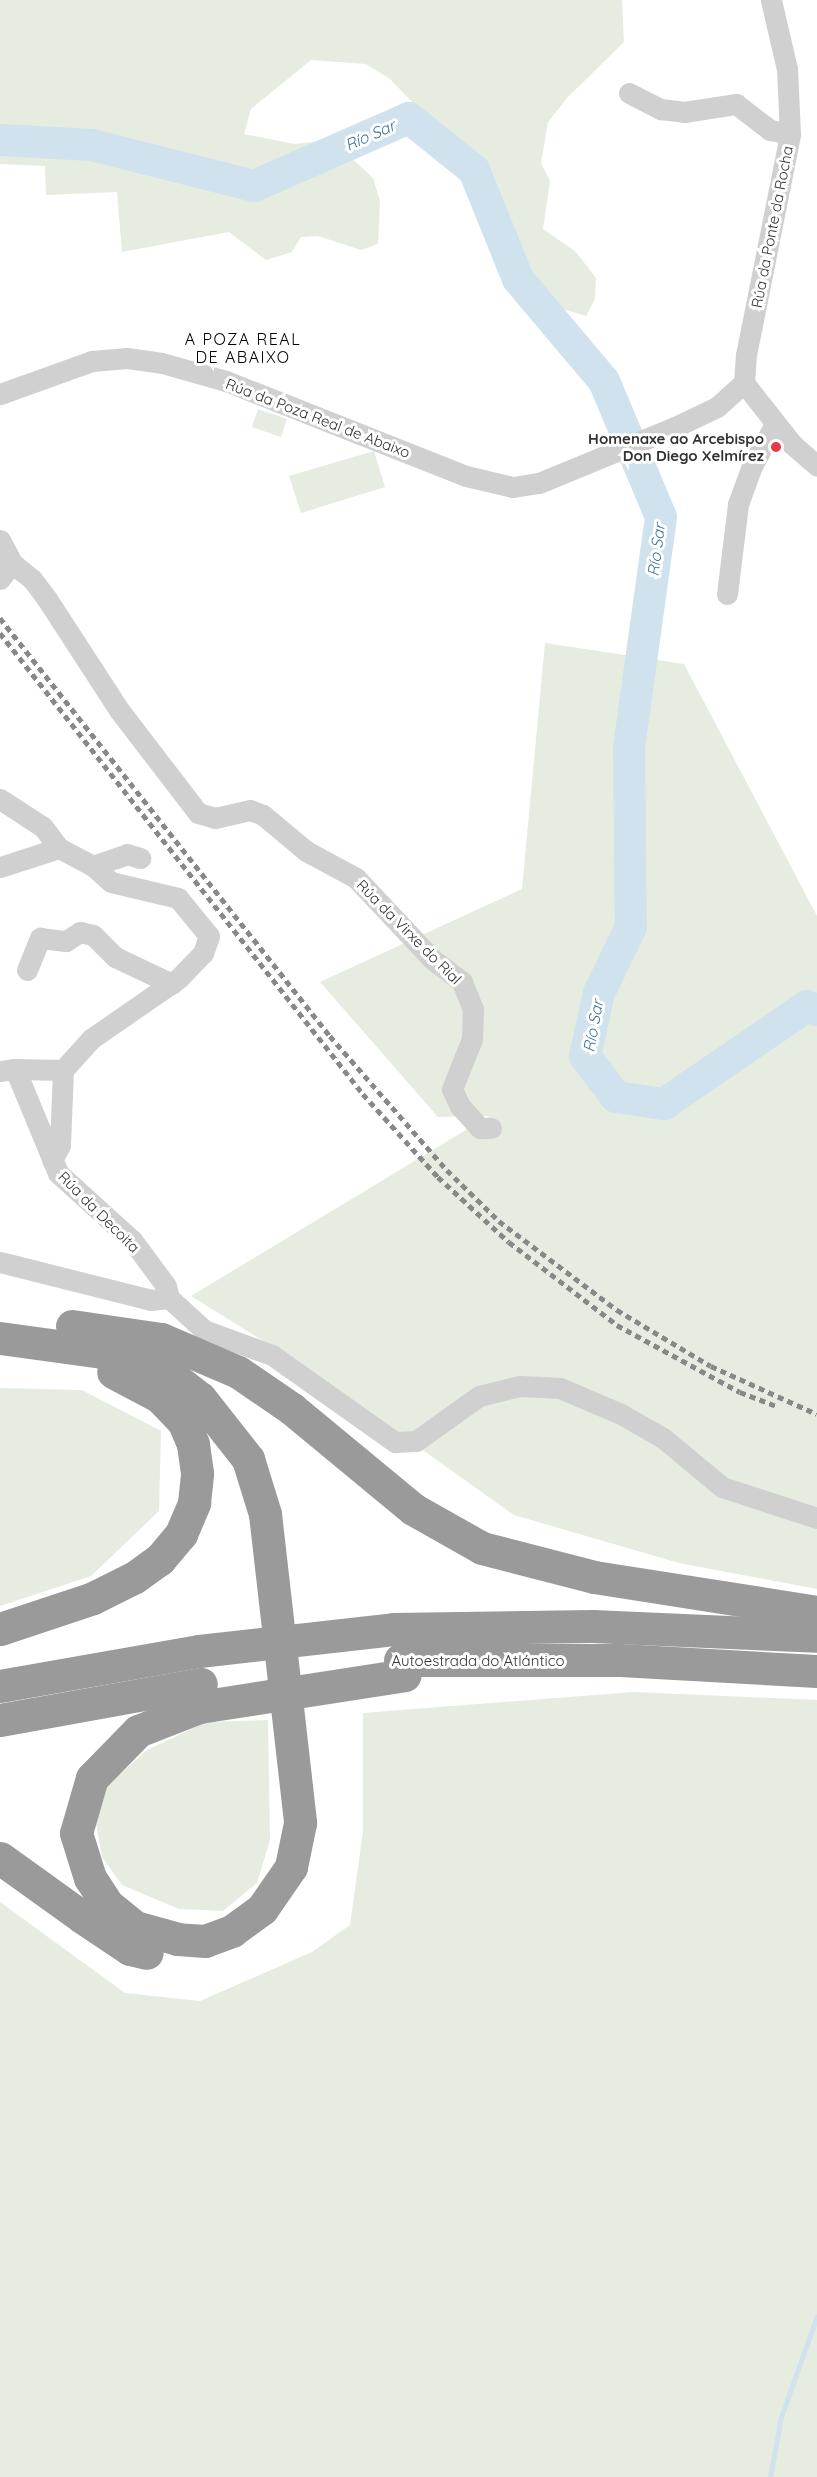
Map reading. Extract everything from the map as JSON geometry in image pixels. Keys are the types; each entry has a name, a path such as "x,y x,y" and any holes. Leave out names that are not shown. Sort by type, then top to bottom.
{"highway":[{"path":"0,1315 161,1339 238,1372 292,1409 413,1509 482,1548 594,1577 817,1612"},
{"path":"0,1858 130,1949 166,1959 203,1959 257,1939 294,1905 309,1874 315,1828 284,1512 264,1449 245,1418 221,1390 193,1370 122,1334"},
{"path":"0,1338 102,1352 169,1374 200,1398 248,1459 265,1514 300,1823 291,1867 262,1909 239,1927 205,1941 178,1939 135,1927 106,1904 90,1878 76,1833 92,1778 138,1731 200,1696"},
{"path":"0,1347 94,1366 120,1375 160,1397 183,1421 193,1444 197,1473 194,1503 181,1534 160,1559 93,1598 0,1629"},
{"name":"Autoestrada do Atlántico","path":"0,1720 200,1696 399,1655 592,1626 817,1636"},
{"name":"Autoestrada do Atlántico","path":"0,1686 199,1651 620,1660 817,1671"}],"street":[{"name":"Rúa da Ponte da Rocha","path":"744,383 746,355 790,134 788,69 771,0"},
{"path":"629,93 661,109 684,112 736,104 770,130 790,134"},
{"name":"Rúa da Poza Real de Abaixo","path":"0,394 85,363 108,359 146,360 205,374 495,485 533,484 598,459 717,407 744,383"},
{"path":"744,383 775,424 817,466"},
{"path":"727,594 738,504 752,466 775,424"},
{"path":"0,540 6,571"},
{"name":"Rúa da Virxe do Rial","path":"6,571 32,579 119,710 198,813 215,818 250,810 262,815 306,851 356,878 432,959 462,982 473,1009 472,1039 452,1089 460,1106 480,1128 491,1128"},
{"path":"0,799 43,827 59,848 93,866 111,882 178,898 209,936 203,952 172,984 91,1039 63,1070 60,1145 52,1160"},
{"path":"0,867 59,848"},
{"path":"93,866 127,854 140,858"},
{"path":"27,970 40,938 66,941 80,933 93,935 115,957 172,984"},
{"path":"7,1070 63,1070"},
{"name":"Rúa da Decoita","path":"7,1070 58,1173 132,1240 166,1286 169,1298"},
{"path":"0,1262 151,1300 169,1298 204,1330 272,1355 395,1442 416,1441 479,1396 520,1386 560,1388 621,1414 663,1438 722,1487 817,1518"}],"shaded area":[{"path":"0,0 622,0 624,42 568,97 548,122 541,163 550,181 543,229 576,252 596,278 595,299 586,316 543,303 522,271 499,207 479,171 390,79 366,64 311,60 251,109 244,134 294,144 332,140 373,178 380,201 378,244 361,250 318,236 301,237 292,252 266,260 229,232 122,252 117,192 46,195 45,166 0,164"},
{"path":"258,409 287,419 281,437 252,427"},
{"path":"374,451 385,487 301,513 289,476"},
{"path":"545,643 684,664 817,916 817,1589 679,1563 514,1515 316,1374 191,1296 489,1116 438,1117 320,982 522,889"},
{"path":"0,1388 82,1390 161,1431 159,1511 91,1576 0,1606"},
{"path":"634,1692 817,1700 817,2477 0,2477 0,1902 125,1993 200,2001 312,1952 350,1925 363,1831 363,1713"},
{"path":"268,1720 270,1840 257,1883 223,1911 179,1909 122,1885 102,1857 96,1823 108,1785 147,1750 206,1722"}],"waterway":[{"name":"Río Sar","path":"0,140 92,145 254,186 409,118 474,170 518,279 604,381 661,517 629,749 631,927 599,993 585,1056 616,1097 664,1104 807,1006 817,1010"},
{"path":"770,2477 781,2417 817,2316"}],"railway":[{"path":"0,618 330,1036 447,1170 499,1221 617,1310 711,1366 817,1414"},
{"path":"0,633 363,1094 438,1177 509,1242 617,1325 740,1392 776,1406"}],"place":[{"name":"Homenaxe ao Arcebispo Don Diego Xelmírez","path":"776,447"}],"district":[{"name":"A POZA REAL DE ABAIXO","path":"243,348"}]}
